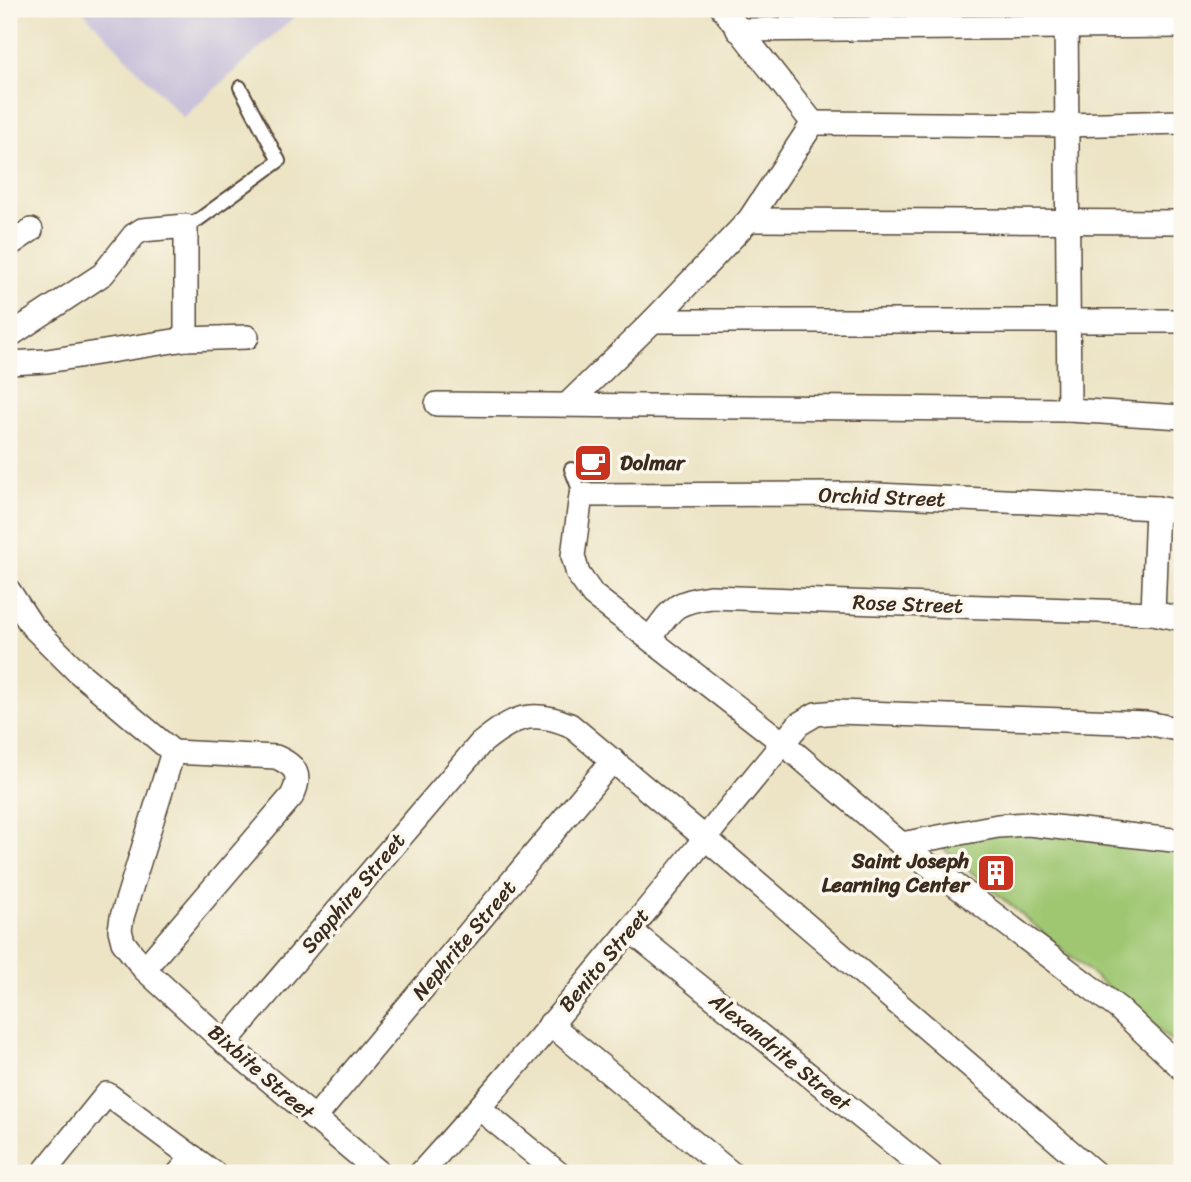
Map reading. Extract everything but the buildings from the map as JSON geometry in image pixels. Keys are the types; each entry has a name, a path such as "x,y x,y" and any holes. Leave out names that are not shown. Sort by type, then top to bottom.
{"street":[{"path":"723,9 813,123"},
{"path":"738,30 1066,18 1182,26"},
{"path":"1066,18 1069,410"},
{"path":"813,123 1066,125 1182,122"},
{"path":"568,404 653,321 749,220 813,123"},
{"path":"749,220 1182,222"},
{"path":"9,337 103,274 134,235 142,230 186,226 186,339"},
{"path":"9,245 31,230"},
{"path":"653,321 1182,321"},
{"path":"9,363 47,361 186,339 247,338"},
{"path":"437,404 1069,410 1182,417"},
{"name":"Orchid Street","path":"581,495 856,494 1157,508 1182,512"},
{"path":"581,495 573,556 578,575 593,595 783,743 901,844 1118,1008 1182,1068"},
{"path":"1153,613 1157,508"},
{"path":"9,591 32,626 77,671 173,752 276,757 288,762 296,772 298,785 292,796 144,969"},
{"name":"Rose Street","path":"650,639 671,610 685,601 711,597 1153,613 1182,618"},
{"name":"Benito Street","path":"421,1173 480,1108 630,930 799,724 816,714 837,712 1147,723 1182,730"},
{"name":"Sapphire Street","path":"225,1043 480,744 502,726 528,715 553,718 570,725 613,760 1096,1173"},
{"name":"Bixbite Street","path":"173,752 122,917 120,930 123,942 144,969 225,1043 380,1173"},
{"name":"Nephrite Street","path":"314,1119 613,760"},
{"path":"901,844 998,826 1028,824 1182,841"},
{"name":"Alexandrite Street","path":"630,930 930,1173"},
{"path":"550,1024 731,1173"},
{"path":"43,1173 107,1094 186,1165 214,1173"},
{"path":"480,1108 558,1173"}],"lane":[{"path":"186,226 279,161 240,87"},
{"path":"571,469 581,495"}],"shaded area":[{"path":"81,9 303,9 183,118"}],"green space":[{"path":"1015,826 1182,852 1182,1050 938,844"}],"place":[{"name":"Dolmar","path":"593,463"},
{"name":"Saint Joseph Learning Center","path":"996,873"}]}
